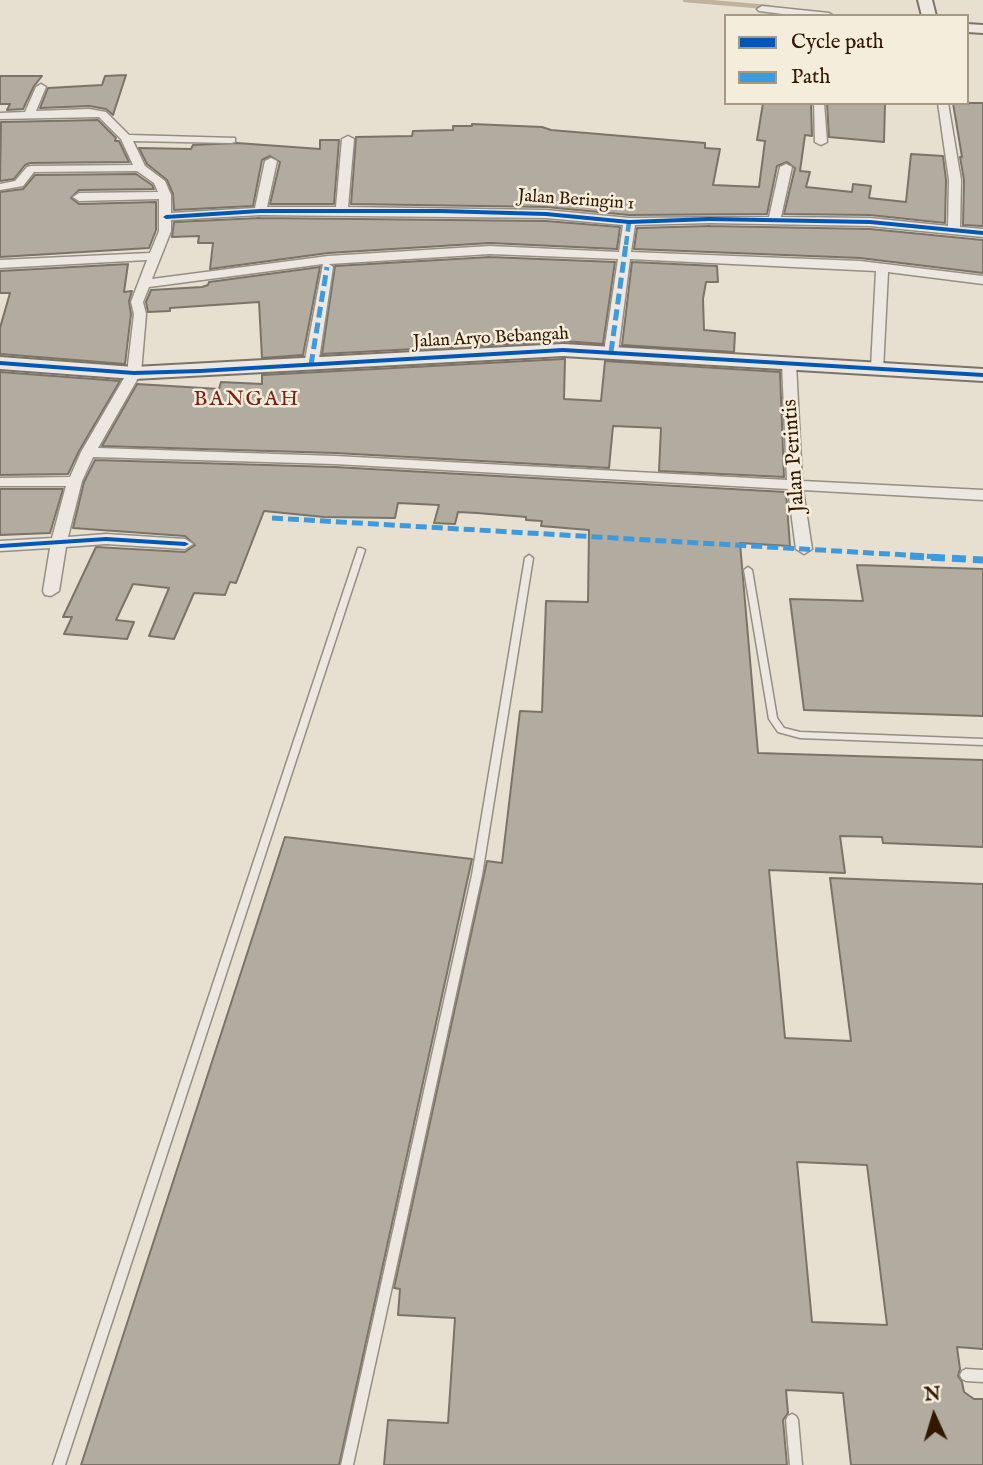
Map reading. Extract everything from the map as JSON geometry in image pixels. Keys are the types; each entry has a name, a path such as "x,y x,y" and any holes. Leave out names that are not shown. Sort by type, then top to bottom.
{"street":[{"path":"762,9 806,14"},
{"path":"29,115 41,87"},
{"path":"819,105 821,142"},
{"path":"943,105 955,180 954,229"},
{"path":"0,116 89,112 106,116 126,138 140,169"},
{"path":"126,138 231,140"},
{"path":"342,211 348,139"},
{"path":"260,211 271,161"},
{"path":"774,220 786,167"},
{"path":"0,187 19,184 31,169 140,169 159,181 165,194 165,231 137,302 140,314 134,373 88,452 75,481 59,541 51,591"},
{"path":"79,197 165,194"},
{"name":"Jalan Beringin 1","path":"166,217 260,211 547,214 628,222 870,222 983,233"},
{"path":"611,352 628,222"},
{"path":"144,284 393,254 489,250 883,267 983,280"},
{"path":"0,264 156,256"},
{"path":"311,365 327,267"},
{"path":"878,367 883,267"},
{"name":"Jalan Aryo Bebangah","path":"0,363 134,373 534,351 611,352 983,375"},
{"name":"Jalan Perintis","path":"789,363 795,486 804,549"},
{"path":"88,452 335,460 983,495"},
{"path":"0,482 75,481"},
{"path":"0,546 106,539 185,544"}],"lane":[{"path":"59,1465 361,550"},
{"path":"347,1465 477,875 529,558"},
{"path":"748,570 773,719 781,730 800,735 983,743"},
{"path":"966,1376 983,1377"},
{"path":"792,1420 796,1465"}],"building":[{"path":"126,75 113,115 106,109 89,106 40,108 48,88 102,85 105,76"},
{"path":"0,76 42,76 23,109 7,110 10,104 0,104"},
{"path":"983,103 983,226 963,225 962,157 953,105"},
{"path":"763,105 811,105 812,136 805,135 800,171 810,172 806,187 852,192 853,184 871,186 869,198 906,202 911,154 943,156 946,180 945,223 870,215 784,214 795,168 787,162 777,166 767,214 629,215 546,207 351,204 356,137 412,136 413,131 453,130 453,126 472,124 542,127 551,130 705,143 705,148 720,149 713,185 759,187 765,141 757,140"},
{"path":"827,105 885,105 884,142 829,137"},
{"path":"98,120 116,138 115,141 119,141 129,162 30,163 25,165 14,179 0,181 1,122"},
{"path":"320,140 339,140 334,204 270,204 280,162 270,156 262,160 253,206 174,210 173,194 167,180 147,164 139,148 191,149 193,145 237,143 320,149"},
{"path":"136,174 154,189 79,190 71,198 79,204 156,202 156,230 149,248 0,257 0,192 23,189 35,175"},
{"path":"260,218 546,221 620,227 617,249 490,243 328,253 210,269 213,243 198,243 199,236 172,237 174,222"},
{"path":"710,226 870,229 983,240 983,273 860,258 634,249 637,228"},
{"path":"490,257 615,262 603,344 563,341 322,354 335,266"},
{"path":"632,262 717,266 718,282 706,282 703,299 704,330 735,333 734,352 622,345"},
{"path":"128,264 124,292 132,291 125,364 0,354 0,328 10,293 0,293 0,271"},
{"path":"320,267 303,355 262,358 259,302 148,312 146,302 151,290 202,287 209,282"},
{"path":"565,359 564,399 601,401 605,361 780,372 784,477 659,471 661,428 613,426 609,468 335,453 102,446 137,384 219,389 221,382 262,384 262,375"},
{"path":"0,372 120,381 68,474 0,475"},
{"path":"95,460 335,467 786,492 790,546 740,543 758,753 983,760 983,847 883,843 882,837 840,836 845,873 769,870 785,1038 851,1041 830,878 983,884 983,1349 957,1347 960,1369 958,1376 964,1392 974,1399 983,1399 983,1465 851,1465 843,1393 786,1390 788,1413 783,1420 787,1465 384,1465 388,1420 448,1423 455,1318 398,1315 400,1289 394,1288 487,861 502,863 520,711 542,712 546,601 588,602 589,530 541,526 542,521 526,520 526,517 458,512 455,524 434,523 439,505 398,503 395,518 324,517 264,511 236,583 230,582 225,595 194,593 174,639 149,636 169,588 133,584 116,620 134,622 127,639 64,634 72,617 63,617 96,547 185,552 195,545 185,536 73,528 84,482","holes":["797,1162 867,1165 887,1325 812,1322"]},
{"path":"0,489 63,489 50,533 0,535"},
{"path":"857,565 983,569 983,716 804,710 790,599 863,601"},
{"path":"285,837 472,859 339,1465 81,1465"}],"waterway":[{"path":"685,0 768,7"}],"marked path":[{"path":"611,352 629,222"},
{"path":"311,365 327,267"},
{"path":"272,518 983,560"}],"cycle path":[{"path":"166,217 260,211 440,211 546,214 629,222 710,219 870,222 983,233"},
{"path":"0,363 134,373 563,350 983,375"},
{"path":"0,546 106,539 185,544"}],"district":[{"name":"BANGAH","path":"247,401"}]}
